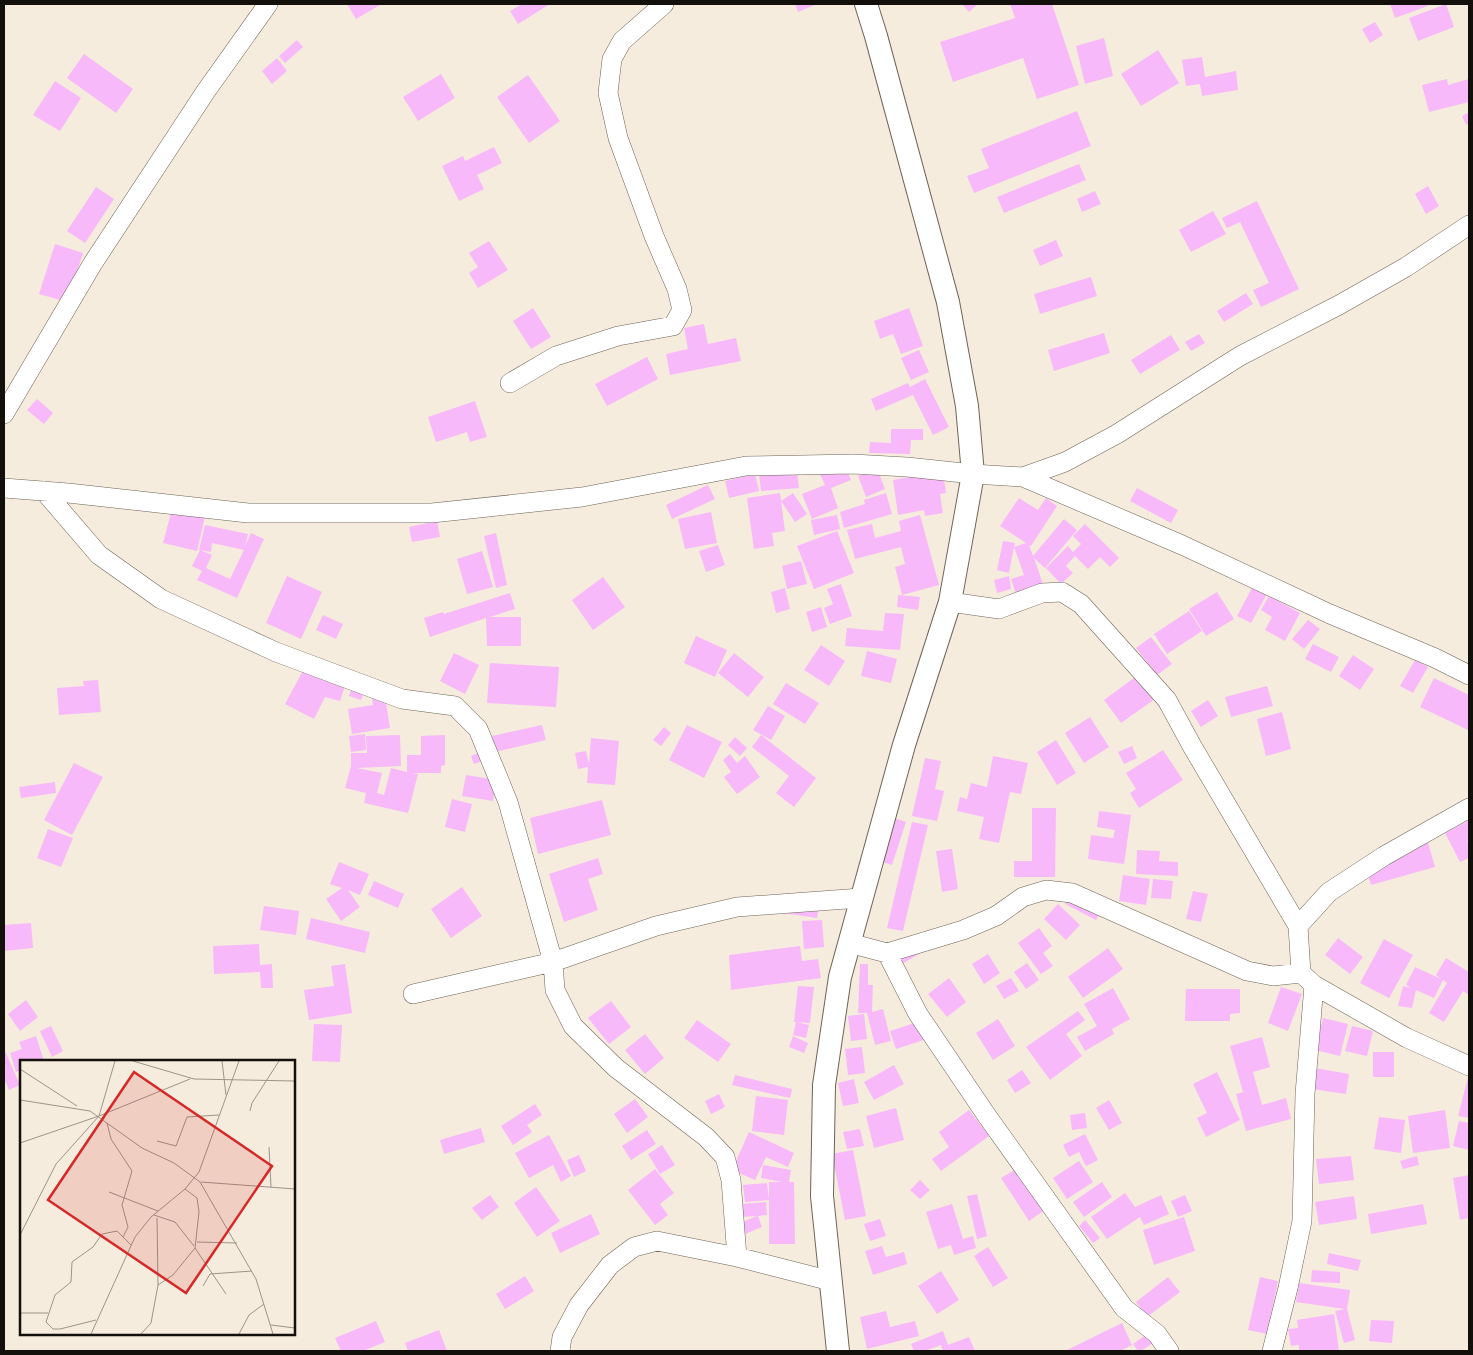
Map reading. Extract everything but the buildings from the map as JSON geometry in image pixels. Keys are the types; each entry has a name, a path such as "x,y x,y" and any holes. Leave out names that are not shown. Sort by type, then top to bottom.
{"main road":[{"path":"838,1351 822,1196 824,1085 840,977 904,745 950,602 973,474 967,406 948,302 866,4"}],"street":[{"path":"4,414 93,263 206,91 268,4"},
{"path":"510,383 556,356 618,336 673,326 682,310 677,289 654,236 618,138 608,94 612,59 622,41 664,4"},
{"path":"4,488 248,513 432,514 582,497 746,466 853,464 973,474 1023,476 1065,462 1117,434 1240,356 1339,305 1406,267 1469,225"},
{"path":"1023,476 1148,530 1330,614 1435,658 1469,675"},
{"path":"44,491 99,555 161,599 276,652 402,699 455,706 478,729 508,802 553,962 555,990 573,1026 616,1068 706,1137 725,1157 732,1180 737,1258"},
{"path":"950,602 999,609 1042,593 1062,592 1081,604 1167,700 1298,926 1308,979 1302,1221 1272,1351"},
{"path":"1298,926 1329,892 1384,856 1469,808"},
{"path":"849,943 887,953 963,930 996,916 1023,897 1046,890 1072,893 1247,971 1273,976 1308,979 1408,1038 1469,1066"},
{"path":"413,994 553,962 656,926 737,907 861,898"},
{"path":"887,953 918,1014 987,1116 1124,1308 1157,1334 1169,1351"},
{"path":"560,1351 562,1337 579,1306 610,1265 634,1247 656,1241 831,1281"}]}
